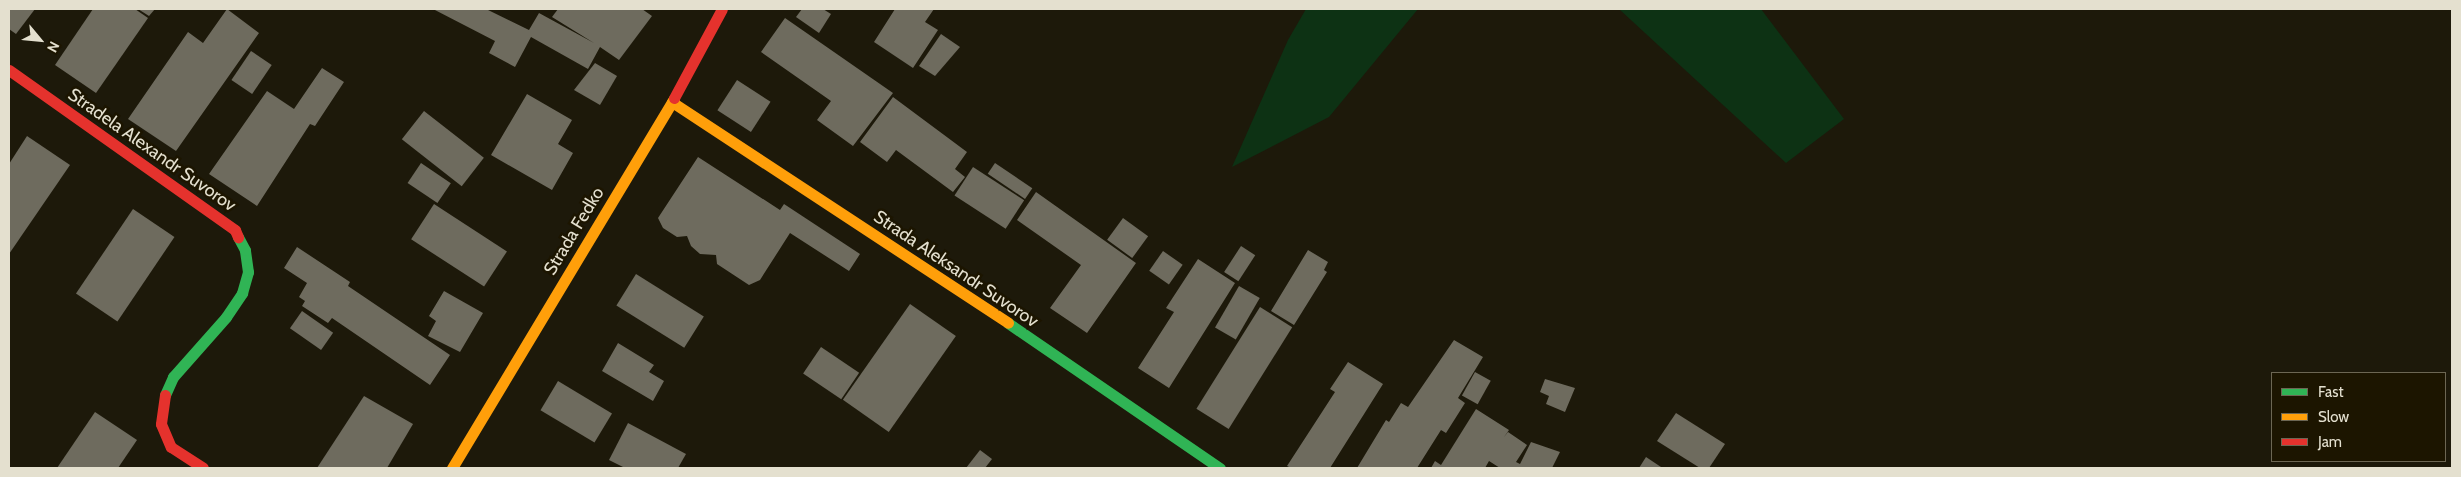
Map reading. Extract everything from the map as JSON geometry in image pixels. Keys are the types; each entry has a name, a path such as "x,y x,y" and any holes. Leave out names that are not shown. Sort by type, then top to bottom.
{"street":[{"name":"Strada Fedko","path":"452,468 672,102 722,9"},
{"name":"Stradela Alexandr Suvorov","path":"9,70 235,230 245,250 248,272 242,293 226,317 173,377 162,402 161,424 171,447 203,468"},
{"name":"Strada Aleksandr Suvorov","path":"672,102 952,285 1220,468"}],"green space":[{"path":"1306,9 1418,9 1329,117 1232,167 1288,40"},
{"path":"1619,9 1761,9 1844,119 1786,163"}],"building":[{"path":"9,9 35,9 16,34 9,29"},
{"path":"93,9 135,9 148,18 96,93 55,65"},
{"path":"138,9 155,9 149,16"},
{"path":"227,9 259,33 176,151 128,119 188,32 203,43"},
{"path":"433,9 486,9 529,30 539,13 594,43 552,17 558,9 642,9 652,16 619,60 600,47 588,69 531,37 515,67 489,53 495,41"},
{"path":"802,9 823,9 831,14 819,33 796,17"},
{"path":"895,9 934,9 925,22 938,30 913,68 874,42"},
{"path":"785,18 893,93 853,146 817,120 831,101 761,52"},
{"path":"941,34 960,47 935,76 919,66"},
{"path":"251,51 272,65 252,94 231,80"},
{"path":"595,63 617,76 600,105 574,90"},
{"path":"322,68 344,82 315,126 310,124 257,206 209,174 267,91 294,109"},
{"path":"737,80 771,102 751,132 717,110"},
{"path":"527,94 572,120 558,144 573,153 552,190 491,155"},
{"path":"893,97 967,152 955,169 965,177 953,192 896,150 887,162 860,142"},
{"path":"424,111 484,158 462,186 402,139"},
{"path":"27,136 70,165 9,254 9,164"},
{"path":"698,157 780,210 784,204 860,254 849,271 790,233 760,280 749,285 717,264 716,255 700,254 691,246 687,236 677,237 663,228 658,218"},
{"path":"421,163 451,183 437,203 408,183"},
{"path":"995,163 1032,188 1025,199 988,174"},
{"path":"973,167 1024,200 1006,229 954,196"},
{"path":"1036,192 1136,263 1087,333 1050,308 1081,265 1017,220"},
{"path":"434,204 507,251 484,287 411,239"},
{"path":"133,209 174,237 117,322 76,294"},
{"path":"1123,218 1148,236 1132,258 1107,240"},
{"path":"1241,246 1255,255 1238,281 1224,272"},
{"path":"297,247 350,282 348,286 450,355 430,385 332,318 328,323 302,306 305,301 299,297 307,283 284,268"},
{"path":"1308,250 1328,262 1324,270 1327,272 1294,325 1271,311"},
{"path":"1163,251 1183,265 1169,284 1149,271"},
{"path":"1198,259 1235,283 1169,388 1138,368 1174,312 1166,308"},
{"path":"636,274 704,316 684,348 616,305"},
{"path":"1239,286 1260,298 1236,340 1215,328"},
{"path":"444,291 483,313 460,352 428,336 436,321 429,316"},
{"path":"910,304 956,336 889,432 843,400"},
{"path":"1260,307 1292,327 1229,429 1196,409"},
{"path":"302,311 333,333 321,350 290,328"},
{"path":"1454,340 1483,357 1458,398 1465,403 1446,433 1441,430 1417,468 1357,468 1386,420 1389,422 1401,403 1408,407"},
{"path":"618,343 654,365 649,372 664,381 653,401 602,371"},
{"path":"821,347 859,373 841,399 803,374"},
{"path":"1348,362 1383,384 1330,468 1291,468 1287,466 1335,392 1330,389"},
{"path":"1475,372 1491,381 1478,404 1462,396"},
{"path":"1545,379 1575,388 1565,412 1546,404 1549,396 1540,392"},
{"path":"558,381 612,413 594,443 540,410"},
{"path":"364,396 413,424 387,468 317,468"},
{"path":"1476,409 1509,430 1504,437 1508,432 1527,445 1516,462 1520,464 1531,442 1560,452 1552,468 1500,468 1489,461 1485,468 1431,468 1435,461 1441,465"},
{"path":"95,412 137,440 118,468 57,468"},
{"path":"1676,413 1725,444 1709,468 1700,468 1657,441"},
{"path":"628,423 686,454 678,468 625,468 609,460"},
{"path":"980,450 992,459 985,468 966,468"},
{"path":"1646,457 1661,467 1639,468"}],"traffic: fast":[{"path":"165,395 173,377 226,317 242,293 248,272 245,250 238,237"},
{"path":"1008,323 1220,468"}],"traffic: slow":[{"path":"452,468 674,98"},
{"path":"672,102 1008,323"}],"traffic: jam":[{"path":"674,98 722,9"},
{"path":"9,70 235,230 238,237"},
{"path":"165,395 161,424 171,447 203,468"}]}
